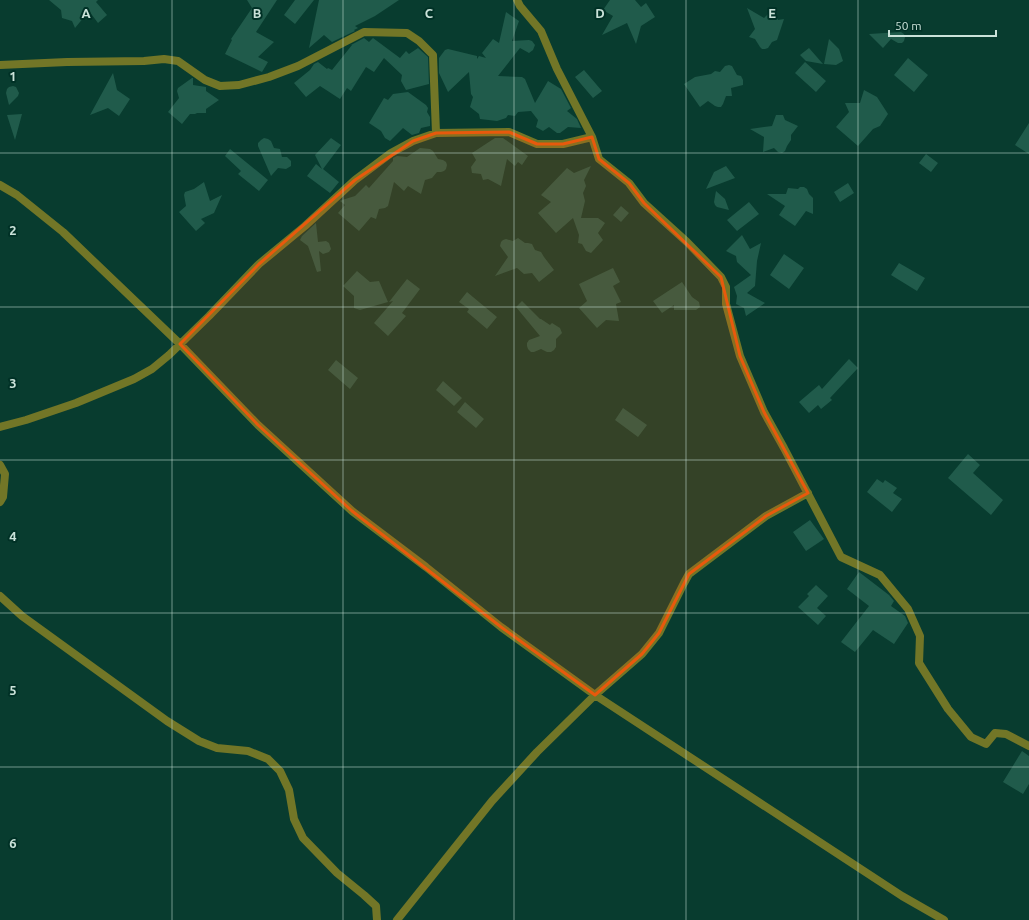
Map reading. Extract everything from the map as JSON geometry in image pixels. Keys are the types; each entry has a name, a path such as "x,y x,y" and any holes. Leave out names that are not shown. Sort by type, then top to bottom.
{"street":[{"path":"517,0 520,6 542,31 557,69 592,137 599,159 628,183 644,203 687,242 721,277 726,288 726,304 740,356 764,412 841,557 880,575 908,610 920,636 920,663 948,709 971,736 986,744 995,733 1006,734 1029,746"},
{"path":"0,64 13,65 67,62 144,61 164,59 178,61 205,80 220,86 239,85 269,77 298,66 364,32 407,33 433,55 436,133"},
{"path":"0,427 76,403 134,379 152,369 169,356 259,264 305,226 355,180 391,153 413,141 436,133 509,132 537,144 563,144 592,137"},
{"path":"0,185 17,195 63,232 180,344 258,425 352,511 426,567 501,627 594,695 902,896 944,920"},
{"path":"0,465 5,474 3,497 0,502"},
{"path":"397,920 492,801 537,752 594,695 642,654 659,633 689,574 766,516 808,493"},
{"path":"0,596 22,616 167,721 199,741 217,748 248,751 268,760 280,771 289,790 294,819 303,838 337,874 376,906 377,920"}],"highlighted area":[{"path":"509,132 537,144 563,144 592,137 599,159 629,183 644,203 721,277 740,356 764,412 808,493 766,516 689,574 659,633 642,654 595,695 501,627 352,511 258,425 180,344 259,264 355,180 413,141 436,133"}],"building":[{"path":"49,0 98,0 96,2 107,15 98,23 89,11 75,28 72,21 62,18 61,10"},
{"path":"247,0 277,0 256,32 274,42 258,57 268,62 262,72 225,54 232,40 231,39 252,8"},
{"path":"295,0 314,0 295,24 284,15"},
{"path":"319,0 399,0 375,16 355,26 358,28 354,30 355,31 332,42 324,35 309,48"},
{"path":"610,0 635,0 641,7 646,3 655,17 641,26 636,44 627,23 602,35 613,16 603,10"},
{"path":"747,8 764,18 773,9 778,20 784,19 777,40 772,42 768,48 762,49 755,39 749,37 755,29"},
{"path":"506,12 519,21 512,41 529,40 535,45 533,50 529,53 520,48 498,76 522,77 525,79 535,103 548,81 561,89 571,108 567,111 577,119 581,128 568,127 560,133 557,133 549,127 543,131 536,127 538,120 531,111 518,112 515,116 508,115 506,118 497,121 480,119 479,114 470,107 473,97 471,94 469,72 448,92 439,73 439,58 445,50 448,49 477,56 477,59 479,56 486,58 482,53 493,39 499,43"},
{"path":"901,32 905,37 902,43 898,43 891,39 883,48 869,34"},
{"path":"364,38 369,42 373,38 400,58 406,51 409,54 418,48 428,57 429,84 406,90 401,81 402,75 384,58 374,72 366,67 351,91 347,88 340,99 320,86 306,97 294,83 318,62 327,69 332,70 351,45"},
{"path":"829,39 839,49 843,61 836,65 824,64"},
{"path":"809,48 823,64 806,61 800,55"},
{"path":"908,58 928,75 914,92 894,75"},
{"path":"805,62 826,81 816,92 795,73"},
{"path":"725,66 732,66 737,75 741,76 743,85 731,88 732,96 726,96 721,107 715,106 708,101 700,107 684,84 695,77 711,74 715,71 720,72"},
{"path":"584,70 602,91 593,98 575,77"},
{"path":"113,73 117,90 130,99 119,116 108,108 90,115"},
{"path":"192,78 193,85 206,87 206,91 219,100 206,109 206,113 190,114 182,124 168,112 179,98 177,91 178,88"},
{"path":"9,87 16,87 19,93 9,105 6,93"},
{"path":"864,90 877,97 888,114 880,126 873,129 858,146 836,127 849,112 845,103 860,103"},
{"path":"408,92 428,108 427,112 430,117 430,126 421,128 419,133 412,135 403,128 390,141 385,138 381,131 369,123 384,98 388,100 393,94"},
{"path":"22,114 15,140 7,115"},
{"path":"776,115 783,115 785,120 798,126 791,135 791,140 785,151 782,153 778,152 774,148 763,152 764,137 750,129 772,126"},
{"path":"1029,123 1029,154 1015,145"},
{"path":"264,138 271,141 274,148 280,149 282,157 287,157 291,161 291,166 286,169 278,168 271,176 258,146 258,143"},
{"path":"331,138 341,145 323,169 339,182 330,193 307,176 316,164 322,169 315,155"},
{"path":"495,138 503,138 528,156 522,165 518,162 515,166 507,159 501,186 488,179 483,180 481,174 472,173 471,167 476,160 472,153"},
{"path":"420,148 430,149 438,159 446,162 447,165 444,171 437,172 432,178 425,180 421,194 408,186 404,191 394,182 388,206 379,209 376,219 371,217 359,231 338,213 345,205 340,201 355,196 366,185 369,188 393,161 393,158 397,156 407,157"},
{"path":"230,149 268,180 259,191 238,174 241,171 225,156"},
{"path":"926,154 938,163 931,172 919,163"},
{"path":"591,166 584,180 586,186 583,193 585,201 581,218 598,218 605,223 598,233 603,240 591,253 586,251 582,244 578,243 579,235 573,218 556,233 538,213 551,202 541,195 567,168 574,173"},
{"path":"726,166 735,178 706,189 714,172"},
{"path":"204,182 210,201 222,195 214,213 201,219 205,223 196,231 179,212 186,206 184,195 185,192 194,189"},
{"path":"848,183 854,193 840,202 834,192"},
{"path":"800,187 807,189 813,198 813,214 806,211 795,226 779,215 785,206 767,194 786,194 788,188 798,189"},
{"path":"716,191 725,199 729,210 717,207 715,205 714,202"},
{"path":"749,202 759,214 737,231 727,220"},
{"path":"621,206 629,213 621,222 613,215"},
{"path":"316,223 318,242 326,241 329,243 331,249 329,252 323,254 319,251 321,271 317,272 308,246 300,240 302,236"},
{"path":"742,235 750,249 761,243 757,261 755,286 747,293 765,303 746,316 744,308 736,304 737,296 734,287 751,275 737,262 736,256 726,251"},
{"path":"518,238 525,243 532,244 535,250 541,252 554,270 539,282 532,273 524,274 517,268 495,276 508,257 500,246 501,242 506,239 513,241"},
{"path":"784,254 804,268 789,289 770,275"},
{"path":"899,263 925,278 917,291 891,275"},
{"path":"613,268 620,282 613,286 621,302 616,304 619,321 606,320 597,328 579,308 587,301 579,284"},
{"path":"357,271 370,282 379,281 388,302 360,310 354,308 354,296 343,286"},
{"path":"407,279 420,289 402,313 406,316 388,336 374,323 393,301 389,302"},
{"path":"682,282 692,297 699,302 700,307 696,310 674,310 674,305 662,313 653,301"},
{"path":"467,292 497,317 487,329 467,312 469,309 459,302"},
{"path":"522,301 540,319 550,325 552,323 560,328 562,333 556,339 556,347 551,352 541,349 531,352 528,349 527,343 529,340 540,336 516,307"},
{"path":"849,359 858,368 830,398 832,400 821,409 818,405 809,413 799,402 819,385 822,389"},
{"path":"336,360 358,378 350,389 328,370"},
{"path":"443,381 462,398 454,406 436,390"},
{"path":"465,402 484,419 476,428 457,412"},
{"path":"623,408 647,425 638,437 615,420"},
{"path":"968,454 980,465 973,473 1003,500 991,515 948,478"},
{"path":"877,479 883,483 885,480 897,488 893,493 902,499 892,512 867,492"},
{"path":"810,520 824,539 806,551 793,532"},
{"path":"859,572 889,595 894,601 891,606 905,616 908,623 894,644 873,630 855,652 841,642 869,606 847,589"},
{"path":"816,585 828,596 817,608 826,616 818,625 798,607 809,596 807,594"},
{"path":"1022,751 1029,756 1029,784 1023,794 1003,782"}]}
